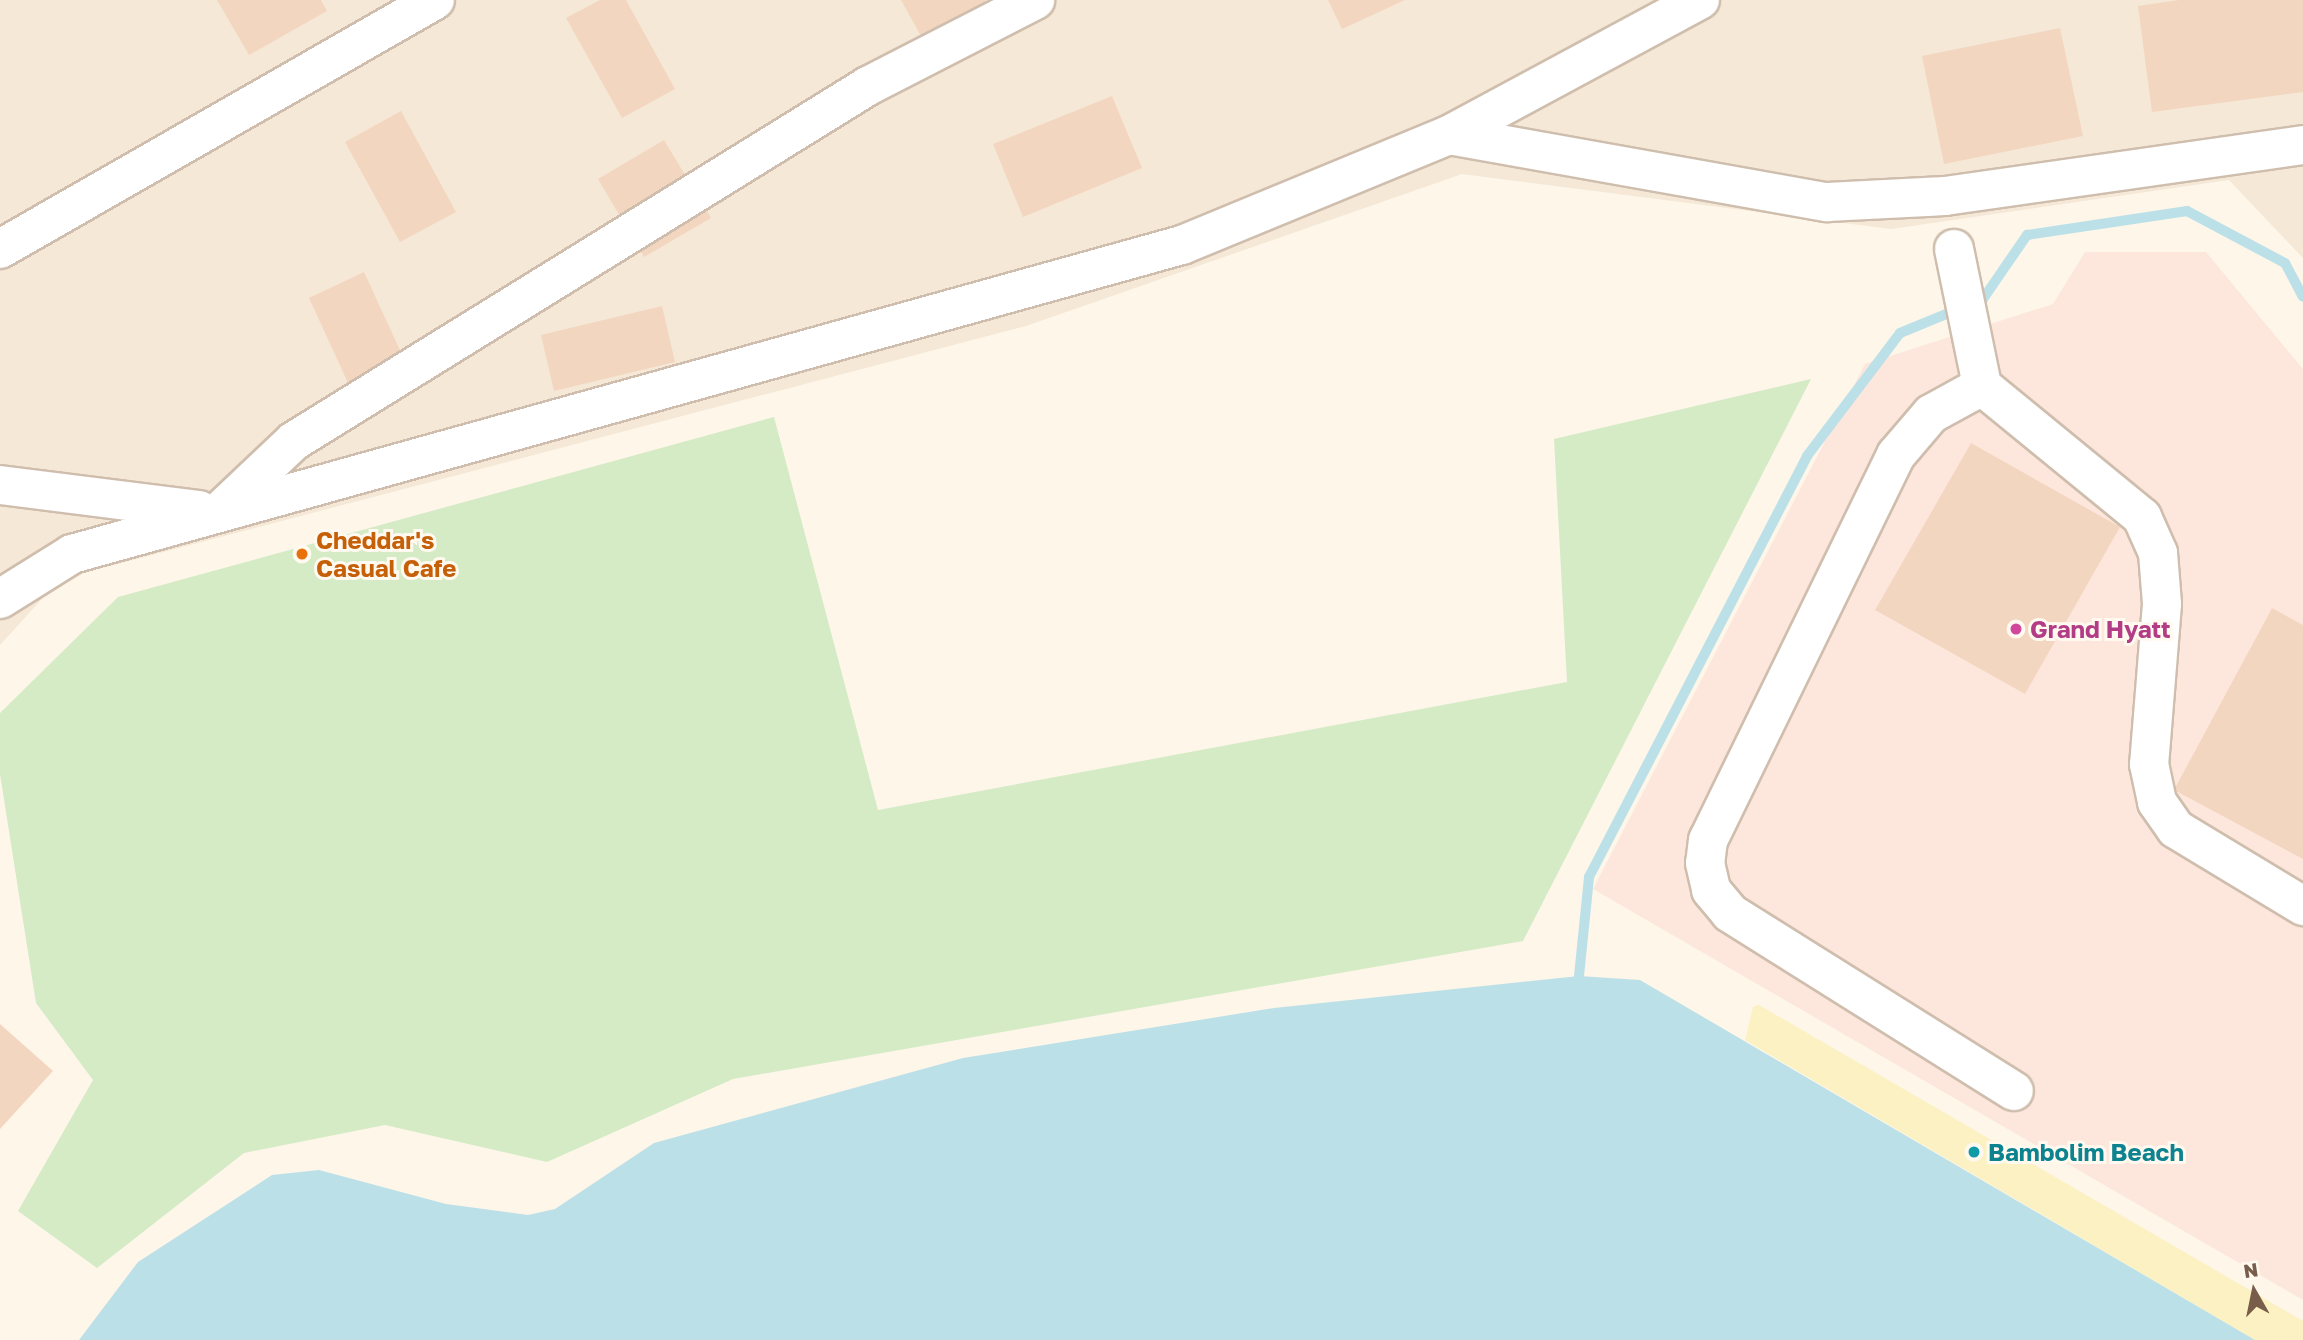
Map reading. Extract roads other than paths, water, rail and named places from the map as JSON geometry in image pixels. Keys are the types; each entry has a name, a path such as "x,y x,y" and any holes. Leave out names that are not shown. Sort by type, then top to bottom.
{"street":[{"path":"0,249 435,0"},
{"path":"218,513 294,441 868,86 1035,0"},
{"path":"0,599 72,554 1182,245 1449,135 1700,0"},
{"path":"1449,135 1827,202 1945,196 2303,145"},
{"path":"1954,249 1982,386 2142,517 2158,553 2162,604 2149,764 2157,802 2176,829 2303,906"},
{"path":"1982,386 1931,414 1896,454 1708,840 1705,863 1711,890 1730,913 2014,1091"},
{"path":"0,485 218,513"}],"water":[{"path":"1579,976 1640,980 2255,1340 79,1340 138,1262 272,1175 319,1170 446,1204 528,1215 555,1209 654,1143 963,1058 1274,1008"}],"waterway":[{"path":"1579,976 1589,877 1807,456 1900,333 1983,299 2027,235 2187,211 2285,263 2303,297"}],"place":[{"name":"Cheddar's Casual Cafe","path":"302,554"},
{"name":"Grand Hyatt","path":"2016,629"},
{"name":"Bambolim Beach","path":"1974,1152"}]}
